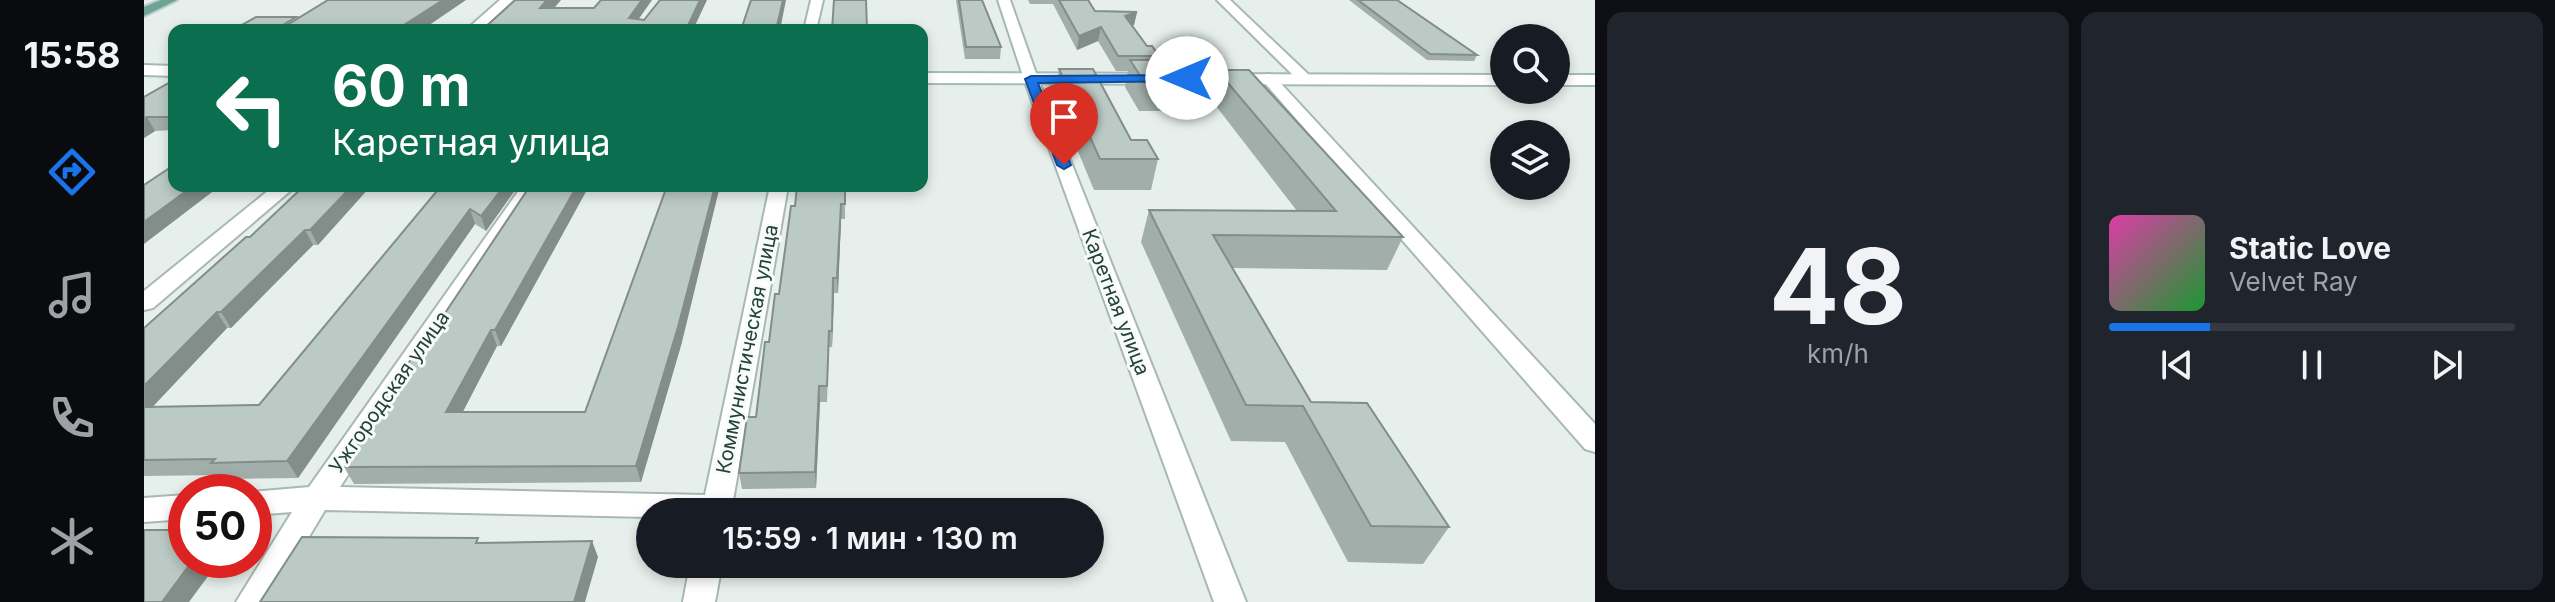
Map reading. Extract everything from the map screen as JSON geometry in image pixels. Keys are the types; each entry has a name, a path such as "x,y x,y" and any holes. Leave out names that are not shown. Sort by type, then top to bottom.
{"main road":[{"path":"144,5 155,0"},
{"path":"144,12 171,0"},
{"path":"480,24 508,0"},
{"path":"144,70 168,71"},
{"path":"928,78 1490,80"},
{"path":"1570,80 1595,80"},
{"path":"144,303 279,192"}],"street":[{"path":"811,24 817,0"},
{"name":"Каретная улица","path":"1004,0 1031,79 1230,602"},
{"path":"1223,0 1305,79"},
{"path":"1268,78 1595,442"},
{"name":"Ужгородская улица","path":"252,602 317,498 527,192"},
{"name":"Коммунистическая улица","path":"719,498 778,192"},
{"path":"272,502 317,498 636,508"},
{"path":"144,510 168,508"},
{"path":"699,602 703,578"}],"building":[{"path":"328,0 443,0 405,24 289,24"},
{"path":"515,0 547,0 540,8 594,8 601,0 642,0 629,18 644,20 660,0 700,0 689,24 489,24"},
{"path":"751,0 783,0 777,24 743,24"},
{"path":"834,0 866,0 867,24 832,24"},
{"path":"959,0 982,0 1001,47 966,47"},
{"path":"1059,0 1088,0 1095,11 1137,12 1125,16 1147,46 1152,46 1159,56 1118,56 1101,27 1079,36"},
{"path":"1358,0 1397,0 1477,55 1430,54"},
{"path":"256,17 296,17 285,24 244,24"},
{"path":"1130,60 1173,60 1190,83 1145,83"},
{"path":"1059,69 1093,69 1131,140 1147,140 1158,159 1100,159"},
{"path":"1217,70 1249,70 1403,237 1213,235 1311,402 1367,403 1449,527 1371,526 1303,406 1246,405 1149,210 1336,211"},
{"path":"168,83 168,117 144,119 144,97"},
{"path":"168,169 168,192 185,192 144,222 144,185"},
{"path":"298,192 346,192 310,230 305,230 221,312 217,312 144,386 144,328 246,237 250,237"},
{"path":"436,192 499,192 481,216 470,209 287,461 211,463 215,459 144,460 144,407 259,405"},
{"path":"526,192 574,192 446,412 585,412 665,192 713,192 678,327 636,466 344,467 421,343 425,343"},
{"path":"796,192 845,192 845,204 841,204 837,278 833,278 827,386 819,386 815,472 739,473 747,417 756,417 765,342 769,342 775,294 779,294 791,206 795,206"},
{"path":"144,530 168,530 168,578 180,578 162,602 144,602"},
{"path":"302,537 478,538 476,543 592,541 574,602 260,602"}],"route":[{"path":"1064,165 1031,79 1187,78"}]}
